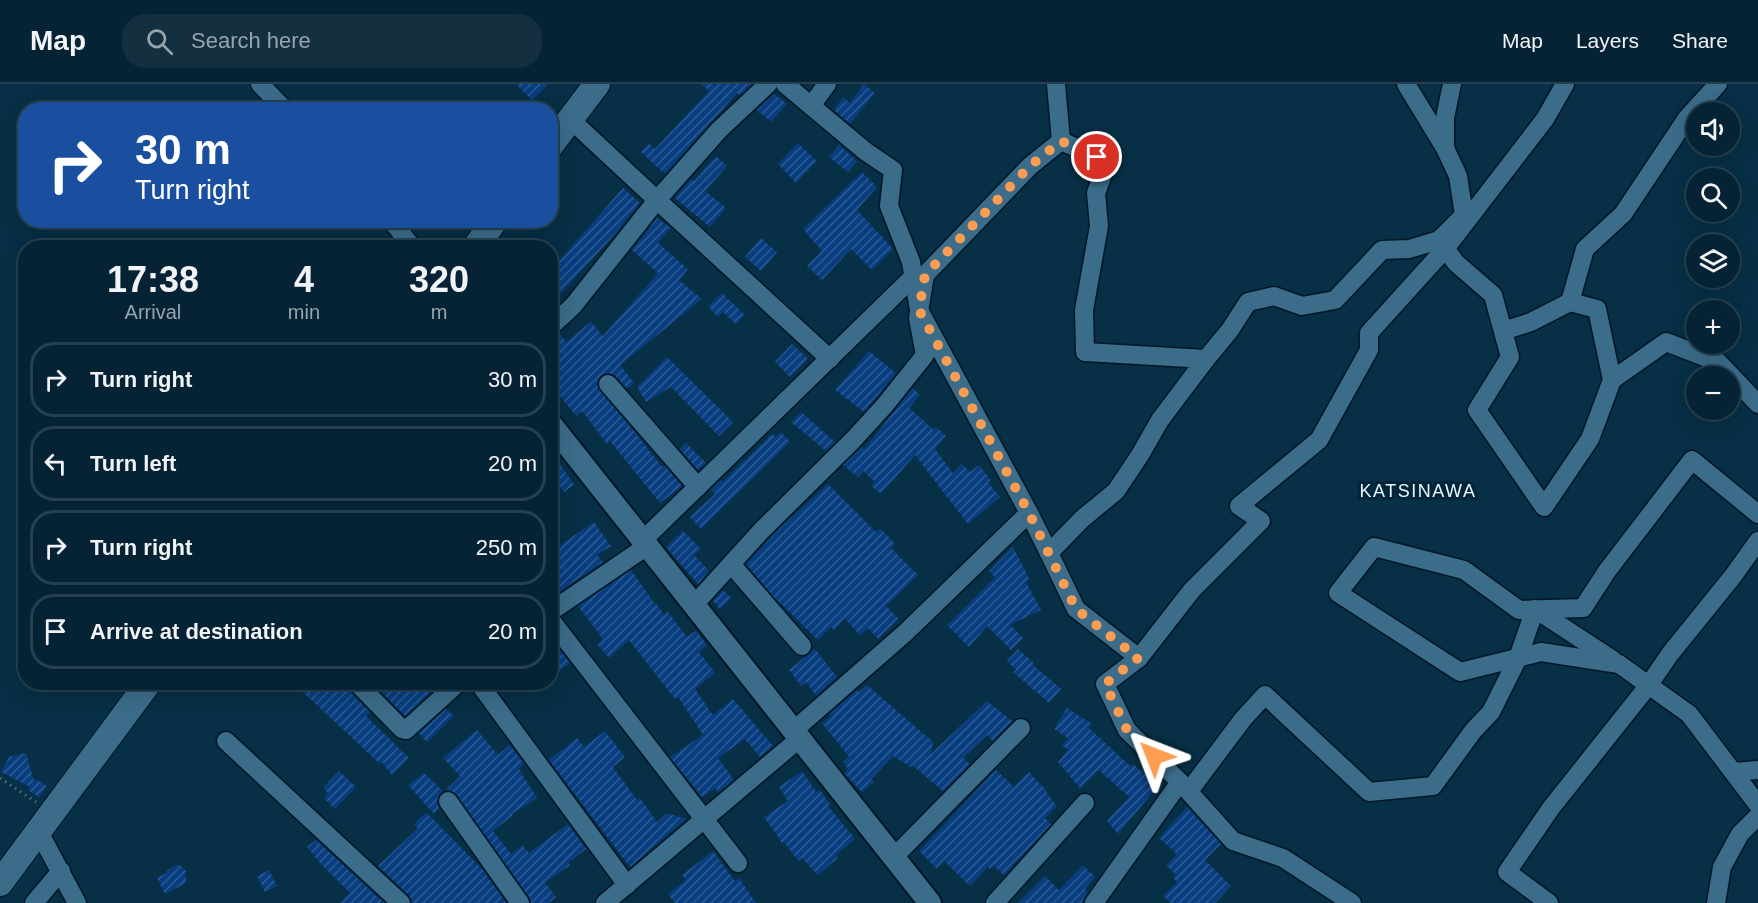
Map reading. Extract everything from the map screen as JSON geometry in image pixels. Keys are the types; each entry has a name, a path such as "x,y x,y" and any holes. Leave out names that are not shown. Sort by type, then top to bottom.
{"main road":[{"path":"558,135 597,84"},
{"path":"0,883 143,690"}],"street":[{"path":"260,84 277,102"},
{"path":"558,320 573,306 657,200 719,130 768,84"},
{"path":"785,84 865,151 893,170 889,207 911,262 919,310 1029,513 1076,609 1138,658"},
{"path":"811,106 827,84"},
{"path":"1056,84 1061,141"},
{"path":"1049,553 1082,519 1116,491 1160,420 1248,302 1274,296 1302,306 1335,300 1382,250 1442,244 1464,215 1458,176 1445,148 1406,84"},
{"path":"1445,148 1445,118 1452,84"},
{"path":"1352,903 1283,858 1233,841 1185,787 1127,730 1105,684 1138,658 1192,590 1261,521 1239,506 1319,440 1369,350 1369,333 1545,119 1565,84"},
{"path":"1570,302 1585,249 1623,214 1687,118 1718,84"},
{"path":"570,119 830,359"},
{"path":"693,606 761,531 853,440 925,355 918,318 925,275 1030,166 1061,141"},
{"path":"1061,141 1097,157 1102,177 1096,193 1099,226 1084,310 1085,352 1206,359"},
{"path":"397,228 406,240"},
{"path":"1442,244 1456,263 1493,296 1510,357 1477,410 1544,507 1590,439 1612,380 1597,309 1570,302 1532,322 1503,330"},
{"path":"558,606 644,544 914,276"},
{"path":"1612,380 1666,342 1718,362 1758,404"},
{"path":"608,384 698,488"},
{"path":"558,433 930,903"},
{"path":"1619,664 1541,652 1460,672 1338,593 1374,547 1464,570 1519,610 1583,608 1607,571 1692,460 1758,514"},
{"path":"605,903 703,820 796,735 1029,513"},
{"path":"1549,903 1507,872 1551,808 1648,686 1670,654 1758,541"},
{"path":"731,564 802,646"},
{"path":"1094,903 1185,787 1265,695 1369,792 1433,786 1473,731 1491,712 1518,658 1535,609"},
{"path":"1535,609 1619,664 1689,714 1758,805"},
{"path":"558,630 738,863"},
{"path":"364,690 402,729 406,730 450,690"},
{"path":"484,690 627,885"},
{"path":"893,858 1020,728"},
{"path":"226,741 401,903"},
{"path":"1734,772 1758,770"},
{"path":"448,801 520,903"},
{"path":"995,903 1085,803"},
{"path":"1716,903 1722,867 1740,834 1758,816"},
{"path":"45,822 61,871 78,903"},
{"path":"34,903 61,871"}],"path":[{"path":"0,778 45,822"}],"building":[{"path":"516,84 548,84 532,100"},
{"path":"701,84 752,84 740,95 737,93 665,174 641,152 649,144 655,149 709,91"},
{"path":"864,84 875,93 850,124 834,110 843,97 850,103"},
{"path":"774,94 787,104 771,122 757,110"},
{"path":"798,143 817,161 796,183 778,164"},
{"path":"839,145 857,161 848,172 829,157"},
{"path":"716,156 727,166 705,191 726,208 710,227 675,198 691,179 694,181"},
{"path":"862,172 877,187 857,210 893,249 872,270 851,249 822,280 807,266 822,251 803,229"},
{"path":"623,188 640,203 558,296 558,262"},
{"path":"657,218 671,228 658,243 688,269 679,280 702,299 620,365 634,383 627,389 616,376 606,373 600,376 597,386 662,467 664,465 682,486 660,503 610,441 607,444 582,411 576,416 558,393 558,335 560,334 566,342 591,322 603,336 658,273 632,250"},
{"path":"761,238 777,252 761,271 745,257"},
{"path":"722,293 745,315 736,324 723,312 718,317 708,306"},
{"path":"792,344 808,359 790,377 775,362"},
{"path":"869,351 896,373 864,412 835,390"},
{"path":"667,357 733,422 719,436 671,387 646,402 637,387"},
{"path":"913,388 920,395 909,408 934,430 936,427 946,436 935,449 953,473 962,464 970,472 979,465 991,480 988,482 1000,497 968,524 915,455 881,494 871,486 875,482 863,471 858,477 843,465 862,447 864,449"},
{"path":"801,412 835,442 826,451 791,422"},
{"path":"781,432 790,442 701,529 690,517 715,494 711,490 772,434 776,437"},
{"path":"686,443 706,463 698,470 680,449"},
{"path":"558,461 574,485 564,492 558,484"},
{"path":"828,484 876,532 880,529 889,537 895,544 891,548 918,575 886,606 899,619 878,639 868,628 860,635 845,619 834,630 831,627 818,640 774,597 746,564 781,527"},
{"path":"594,522 611,546 597,555 603,562 558,593 558,547"},
{"path":"683,531 701,549 694,555 709,571 698,584 666,547"},
{"path":"1013,547 1030,580 1026,582 1041,610 1010,625 1023,638 1011,650 987,626 969,647 947,625 995,577 989,571"},
{"path":"631,570 664,615 668,612 687,637 696,631 707,645 699,652 715,673 695,689 713,715 733,699 773,746 760,757 745,739 718,758 734,780 718,792 715,788 702,797 670,757 703,735 678,697 675,699 629,640 609,658 597,644 603,639 578,606"},
{"path":"723,590 731,598 720,609 713,601"},
{"path":"558,648 570,663 558,671"},
{"path":"815,649 837,677 816,696 806,682 801,686 789,670"},
{"path":"1018,649 1061,689 1049,703 1013,672 1016,670 1007,661"},
{"path":"867,685 933,742 931,754 987,701 1012,721 993,741 987,735 963,758 970,764 943,791 912,765 911,767 893,756 871,779 874,782 862,792 844,773 848,769 843,762 849,757 822,723 857,690 859,692"},
{"path":"301,690 348,690 370,712 366,716 409,758 392,775 382,762 380,764"},
{"path":"380,690 433,690 405,716"},
{"path":"1067,708 1092,724 1089,728 1131,767 1133,764 1158,786 1118,834 1107,821 1129,797 1099,770 1080,788 1058,762 1068,750 1062,745 1068,738 1054,729"},
{"path":"446,709 454,716 427,742 419,733"},
{"path":"477,730 498,755 510,745 524,764 519,769 537,798 512,814 493,831 511,854 522,845 529,853 568,824 586,849 568,863 570,865 545,883 556,897 549,903 531,903 457,795 446,790 460,776 443,758"},
{"path":"605,731 625,757 613,767 637,800 640,798 657,822 667,813 686,819 630,867 549,760 577,738 584,747"},
{"path":"26,753 34,781 36,779 47,786 39,797 28,790 30,787 1,772 9,757"},
{"path":"996,770 1014,787 1029,772 1047,791 1057,806 1045,818 1051,824 1004,875 994,866 990,869 988,867 970,886 944,861 937,869 919,851"},
{"path":"339,771 356,787 335,809 324,798 328,793 323,788"},
{"path":"802,771 816,792 820,790 830,805 828,806 855,839 818,875 802,858 798,861 764,817 788,801 779,787"},
{"path":"424,773 443,791 438,797 439,808 434,814 408,785"},
{"path":"1187,807 1221,844 1205,860 1231,886 1215,903 1171,903 1163,896 1177,882 1173,878 1176,875 1166,865 1177,854 1159,838"},
{"path":"426,812 482,869 506,903 412,903 409,895 378,866 418,828 414,824"},
{"path":"316,840 384,903 340,903 350,893 307,847"},
{"path":"713,851 735,881 739,878 756,903 675,903 668,894 686,880 682,875"},
{"path":"176,865 180,865 186,871 186,883 165,894 157,878"},
{"path":"1083,865 1095,877 1085,889 1088,892 1081,903 1018,903 1045,876 1059,890"},
{"path":"269,870 277,886 265,892 257,876"}],"district":[{"name":"KATSINAWA","path":"1418,491"}],"route":[{"path":"1097,157 1061,141 1030,166 925,275 919,310 1029,513 1076,609 1138,658 1105,684 1127,730 1154,756"}]}
